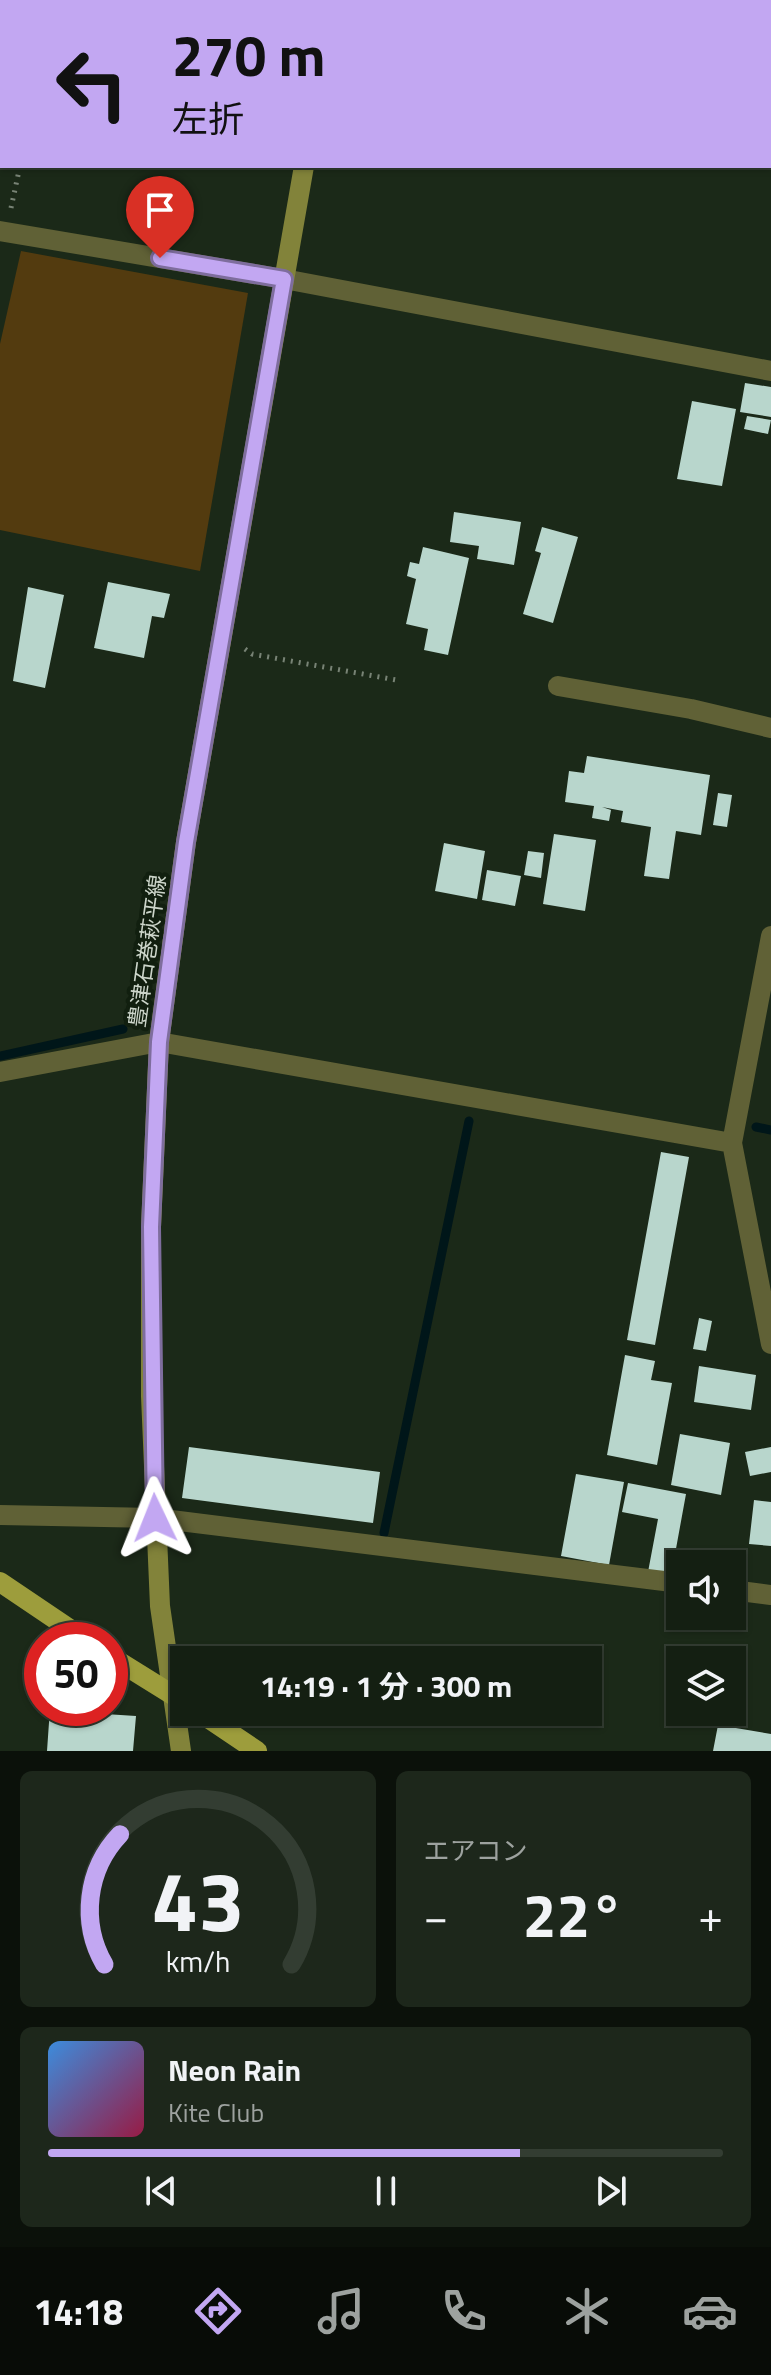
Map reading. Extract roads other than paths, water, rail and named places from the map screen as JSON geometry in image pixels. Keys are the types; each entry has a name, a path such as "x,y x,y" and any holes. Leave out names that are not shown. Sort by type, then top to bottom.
{"main road":[{"name":"豊津石巻萩平線","path":"170,1657 160,1606 155,1518 151,1227 159,1042 186,842 304,168"},
{"path":"0,1582 59,1622"},
{"path":"128,1667 170,1693"},
{"name":"豊津石巻萩平線","path":"180,1726 181,1751"},
{"path":"220,1726 257,1751"}],"street":[{"path":"0,231 284,279 771,371"},
{"path":"558,686 691,709 771,728"},
{"path":"771,936 732,1143 771,1344"},
{"path":"0,1072 159,1042 732,1143"},
{"path":"0,1515 155,1518 666,1581"},
{"path":"746,1592 771,1595"}],"waterway":[{"path":"0,1056 123,1029"},
{"path":"384,1533 469,1121"},
{"path":"756,1127 771,1130"}]}
